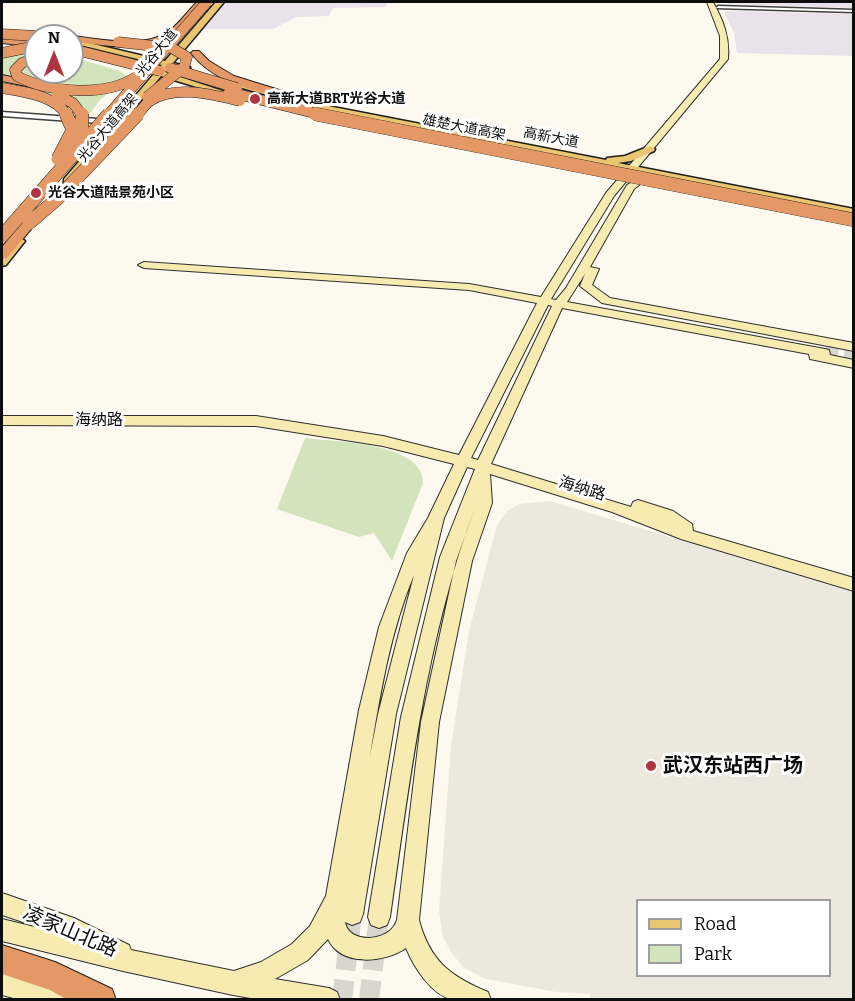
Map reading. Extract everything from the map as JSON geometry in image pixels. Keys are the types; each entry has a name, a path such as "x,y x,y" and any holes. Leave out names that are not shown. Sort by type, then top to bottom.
{"highway":[{"name":"光谷大道高架","path":"2,233 168,46 204,2"},
{"path":"118,48 165,38 204,2"},
{"name":"光谷大道高架","path":"2,255 78,163 218,2"},
{"path":"2,80 84,94 137,94 165,87 191,76 199,63 193,40 203,17"},
{"path":"2,37 18,36"},
{"path":"2,37 24,40"},
{"path":"2,53 24,45"},
{"path":"53,84 80,90 103,91 128,83 168,46"},
{"path":"78,163 143,99 187,64 184,54 172,48 84,47"},
{"name":"雄楚大道高架","path":"118,48 292,103 854,213"},
{"name":"雄楚大道高架","path":"84,50 289,108 854,221"},
{"path":"196,53 213,70 233,80 450,135"},
{"path":"24,63 17,66 15,70 17,76 24,78"},
{"path":"2,80 63,97 78,105 85,118 82,131 74,143 2,233"},
{"path":"2,88 53,102 68,115 73,130 58,159 29,193 2,233"},
{"path":"29,223 57,199 144,105 169,94 205,94 351,125 427,136"},
{"path":"2,960 55,977 101,999"}],"main road":[{"name":"光谷大道","path":"2,233 204,2"},
{"name":"光谷大道","path":"2,262 102,138 218,2"},
{"path":"485,464 484,503 464,561 430,722 408,920 404,936 385,948 357,946 344,942 337,934 343,911 366,728 384,644 418,544 436,518 466,458 610,195 656,155 724,59 726,44 724,31 714,3"},
{"path":"18,36 24,38"},
{"name":"高新大道","path":"84,48 151,60 163,69 223,94 290,110 776,202 854,213"},
{"name":"高新大道","path":"84,50 144,68 163,69 285,99 450,135 583,159 636,174 696,180 854,221"},
{"path":"583,159 617,160 656,155"},
{"path":"656,155 670,171 696,180"},
{"path":"379,917 403,759 424,656 448,557 513,395 552,314 554,299 630,187 636,174"},
{"path":"636,174 586,281 590,291 645,325 854,364"},
{"path":"145,263 437,284 554,299 622,310 665,317 826,350 665,322 622,310"},
{"path":"554,299 665,317"},
{"path":"622,310 854,347"},
{"name":"海纳路","path":"2,420 256,421 383,441 466,458 617,508 687,535 854,585"},
{"name":"海纳路","path":"485,464 668,515 688,529 854,579"},
{"name":"凌家山北路","path":"2,904 74,929 137,961"},
{"path":"233,983 261,974 297,955 343,911"},
{"path":"408,920 413,942 437,978 449,987 480,999"},
{"path":"2,930 65,948 137,961 233,983 329,999"},
{"path":"2,983 45,994 81,999"}],"street":[{"path":"714,3 854,11"},
{"path":"2,114 98,121"}],"shaded area":[{"path":"221,2 388,2 385,7 333,8 329,16 296,17 273,29 198,29"},
{"path":"727,2 853,2 854,8 728,4"},
{"path":"724,12 853,14 853,56 737,53 734,33"},
{"name":"武汉东站西广场","path":"550,501 853,592 853,999 590,999 590,994 556,992 486,979 464,968 451,952 443,937 439,911 451,746 469,631 497,525 507,511 519,504"}],"green space":[{"path":"5,47 24,49 24,80 2,75 2,49"},
{"path":"84,60 120,71 128,77 100,100 88,116 74,112 33,84 84,84"},
{"path":"305,438 376,447 409,459 419,469 423,483 392,561 374,533 359,537 277,509"}],"tunnel":[{"path":"825,353 854,358"},
{"path":"342,1000 352,914"},
{"path":"369,1000 379,917"}],"place":[{"name":"高新大道BRT光谷大道","path":"255,99"},
{"name":"光谷大道陆景苑小区","path":"36,193"},
{"name":"武汉东站西广场","path":"651,766"}]}
